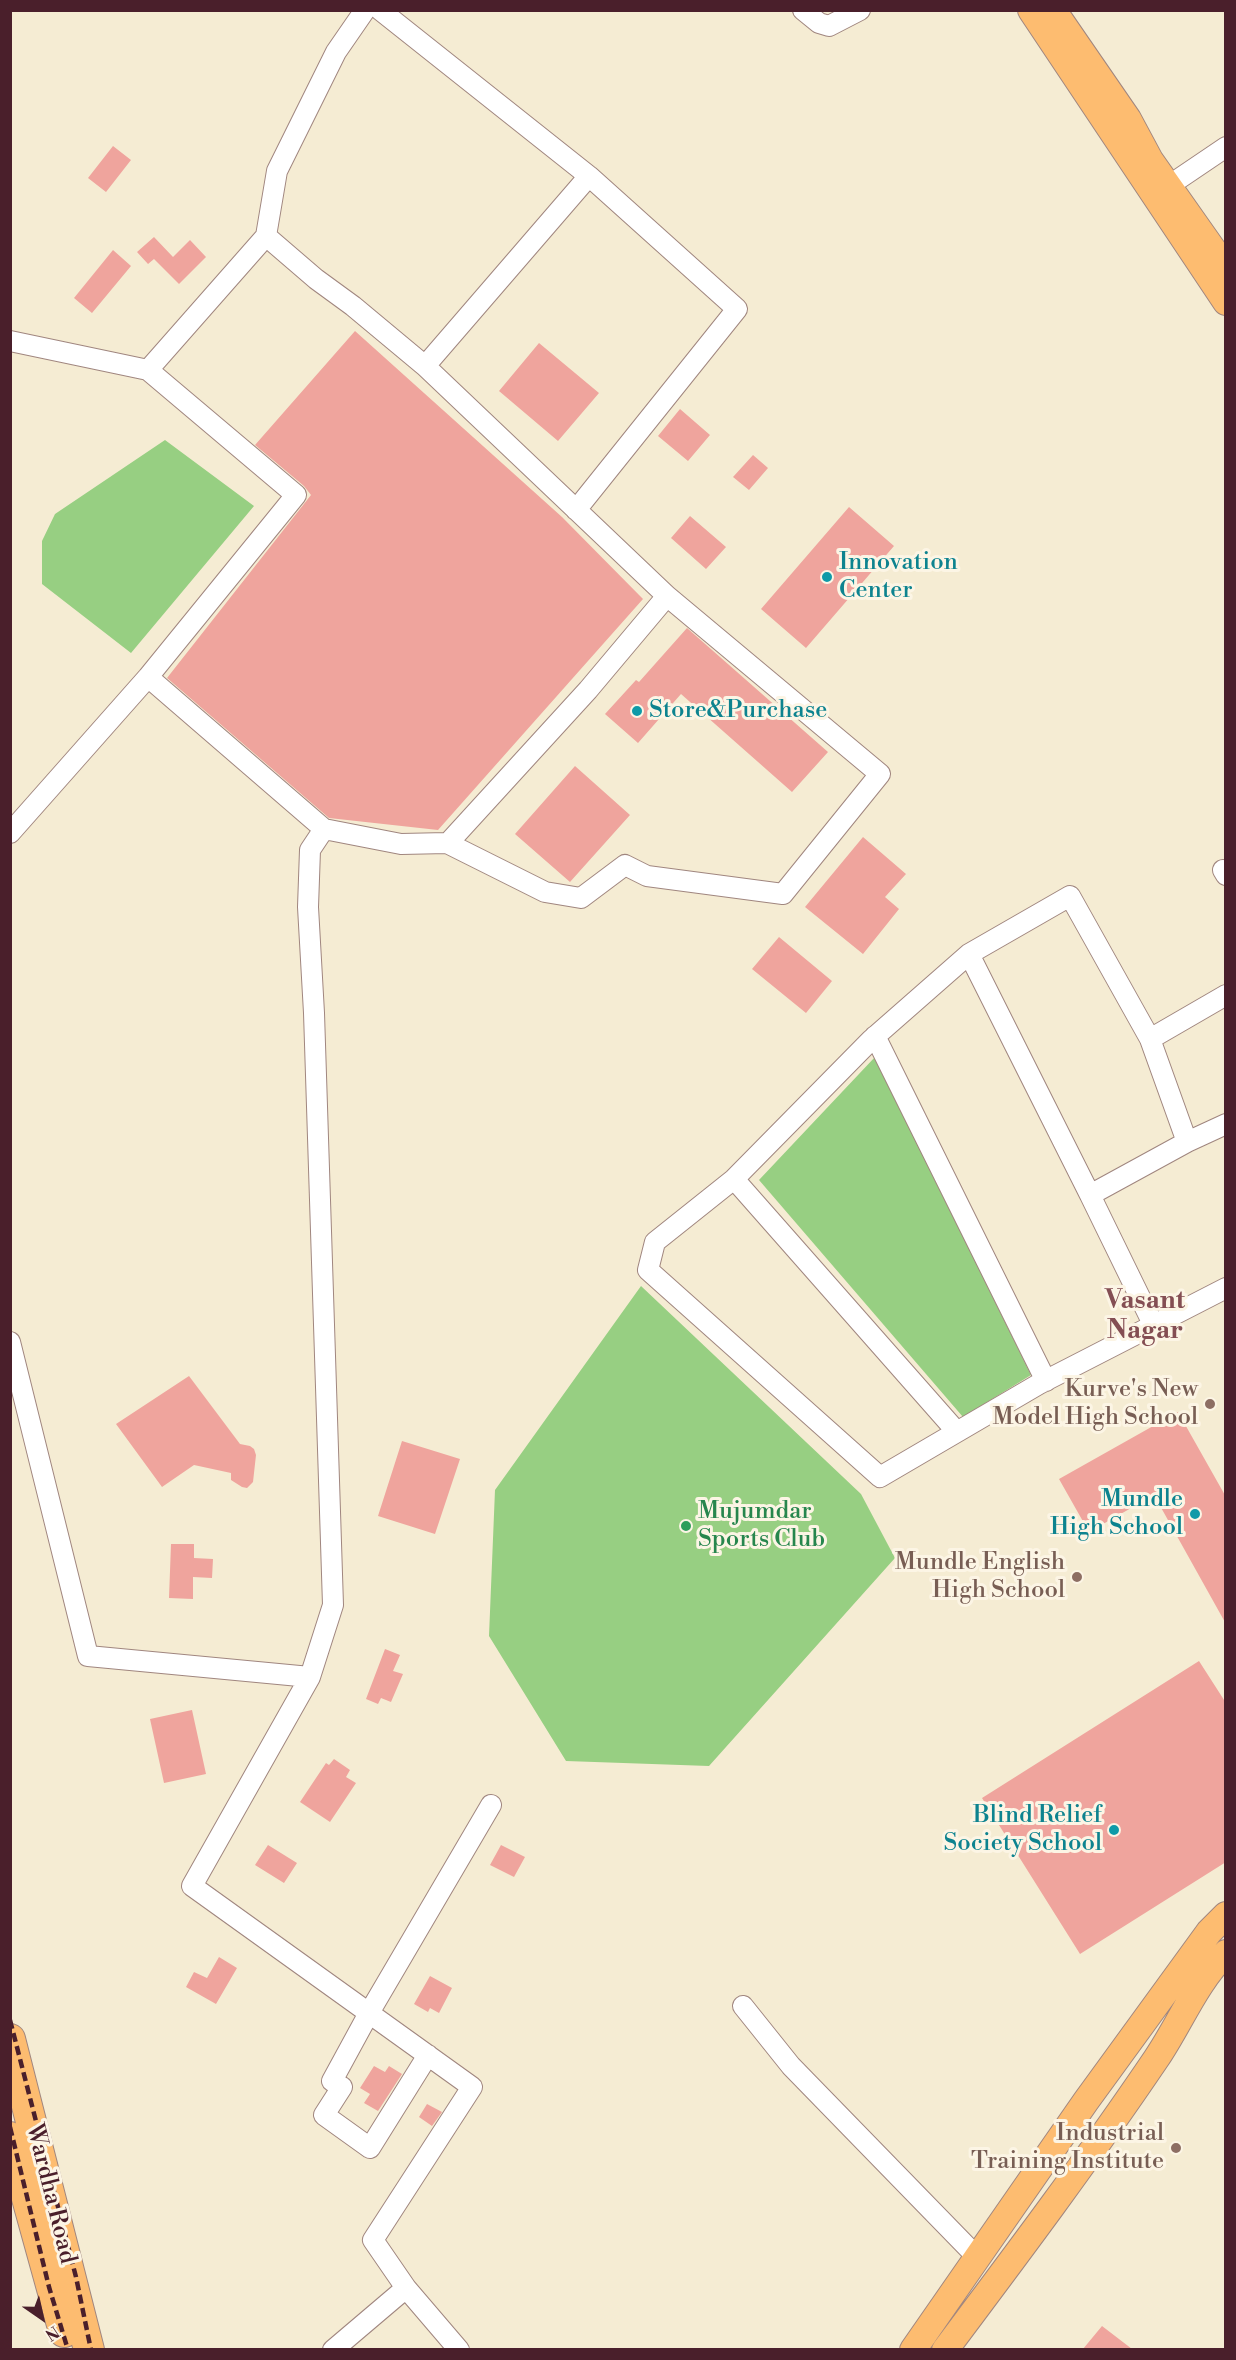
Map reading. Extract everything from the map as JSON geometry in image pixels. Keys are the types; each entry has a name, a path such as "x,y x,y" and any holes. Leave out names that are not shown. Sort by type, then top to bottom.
{"highway":[{"name":"Wardha Road","path":"10,2038 89,2349"},
{"name":"Wardha Road","path":"10,2137 69,2349"}],"main road":[{"path":"1031,10 1162,190 1226,268"},
{"path":"1053,10 1128,119 1150,160 1162,190 1226,302"},
{"path":"913,2349 1093,2091 1209,1932 1226,1915"},
{"path":"945,2349 1016,2255 1158,2057 1209,1968 1226,1953"}],"street":[{"path":"148,370 266,236 277,171 336,52 365,10"},
{"path":"380,10 589,176 737,309 576,510"},
{"path":"803,10 819,23 829,26 860,10"},
{"path":"1162,190 1226,147"},
{"path":"425,366 589,176"},
{"path":"148,676 324,829 401,844 447,843 545,892 581,898 625,865 647,876 783,894 880,774 667,596 425,366 266,236"},
{"path":"10,341 148,370 296,495 148,676 10,832"},
{"path":"447,843 588,690 667,596"},
{"path":"324,829 310,850 308,907 314,1013 333,1605 310,1677 192,1886 472,2087 373,2240 406,2288 459,2349"},
{"path":"1187,1142 1150,1039 1070,896 969,954 875,1036 734,1179 655,1242 648,1270 880,1477 1047,1381 1226,1288"},
{"path":"969,954 1154,1326"},
{"path":"1150,1039 1226,995"},
{"path":"875,1036 1047,1381"},
{"path":"1090,1195 1187,1142 1226,1124"},
{"path":"734,1179 957,1432"},
{"path":"10,1342 88,1656 310,1677"},
{"path":"428,2055 370,2148 324,2115 342,2087 332,2081 369,2013 491,1805"},
{"path":"743,2006 791,2066 977,2257"},
{"path":"333,2349 406,2288"}],"green space":[{"path":"165,440 254,506 131,653 42,584 42,541 55,514"},
{"path":"875,1057 1031,1375 963,1417 759,1180"},
{"name":"Mujumdar Sports Club","path":"641,1286 861,1494 895,1558 709,1766 566,1761 489,1636 495,1490"}],"building":[{"path":"113,146 131,160 106,192 88,178"},
{"path":"154,237 173,257 190,240 206,257 179,284 154,259 148,264 137,252"},
{"path":"113,250 131,266 92,313 74,298"},
{"path":"355,331 562,517 643,599 438,830 329,818 167,678 311,495 304,486 255,445"},
{"path":"539,343 599,393 558,441 499,391"},
{"path":"680,409 710,435 688,461 658,436"},
{"path":"753,455 768,468 749,490 733,477"},
{"name":"Innovation Center","path":"849,507 894,546 806,648 761,609"},
{"path":"690,516 726,547 706,569 671,538"},
{"path":"687,628 828,752 792,792 681,694 638,743 605,714 636,680 639,682"},
{"path":"575,766 630,815 570,882 515,834"},
{"path":"863,837 906,874 885,897 899,909 863,954 805,907"},
{"path":"779,937 832,981 806,1013 752,969"},
{"path":"189,1376 240,1444 254,1449 256,1455 253,1482 247,1488 231,1480 231,1473 194,1465 162,1487 116,1424"},
{"name":"Mundle High School","path":"1178,1412 1226,1497 1226,1624 1154,1495 1089,1532 1059,1479"},
{"path":"402,1441 460,1459 435,1534 378,1516"},
{"path":"171,1544 194,1544 194,1558 213,1559 212,1578 193,1577 193,1599 169,1598"},
{"path":"385,1649 400,1655 393,1671 403,1674 391,1702 381,1698 378,1704 366,1699"},
{"name":"Blind Relief Society School","path":"1199,1661 1226,1703 1226,1862 1080,1954 982,1798"},
{"path":"192,1710 206,1774 164,1783 150,1719"},
{"path":"334,1759 350,1770 346,1777 356,1783 330,1822 300,1802 326,1763 329,1765"},
{"path":"268,1845 297,1863 284,1883 255,1865"},
{"path":"501,1845 525,1857 514,1877 490,1865"},
{"path":"219,1957 237,1968 216,2004 186,1987 194,1972 207,1978"},
{"path":"430,1976 452,1988 439,2013 430,2008 428,2012 414,2004"},
{"path":"374,2066 385,2072 389,2066 402,2074 378,2111 364,2103 370,2094 360,2088"},
{"path":"427,2104 442,2112 432,2126 419,2117"},
{"path":"1102,2326 1132,2349 1083,2349"}],"railway":[{"path":"10,2020 76,2277 91,2350"},
{"path":"10,2127 49,2287 68,2350"}],"place":[{"name":"Innovation Center","path":"827,577"},
{"name":"Store&Purchase","path":"637,711"},
{"name":"Kurve's New Model High School","path":"1210,1404"},
{"name":"Mundle High School","path":"1195,1514"},
{"name":"Mujumdar Sports Club","path":"686,1526"},
{"name":"Mundle English High School","path":"1077,1577"},
{"name":"Blind Relief Society School","path":"1114,1830"},
{"name":"Industrial Training Institute","path":"1176,2148"}],"district":[{"name":"Vasant Nagar","path":"1145,1317"}]}
